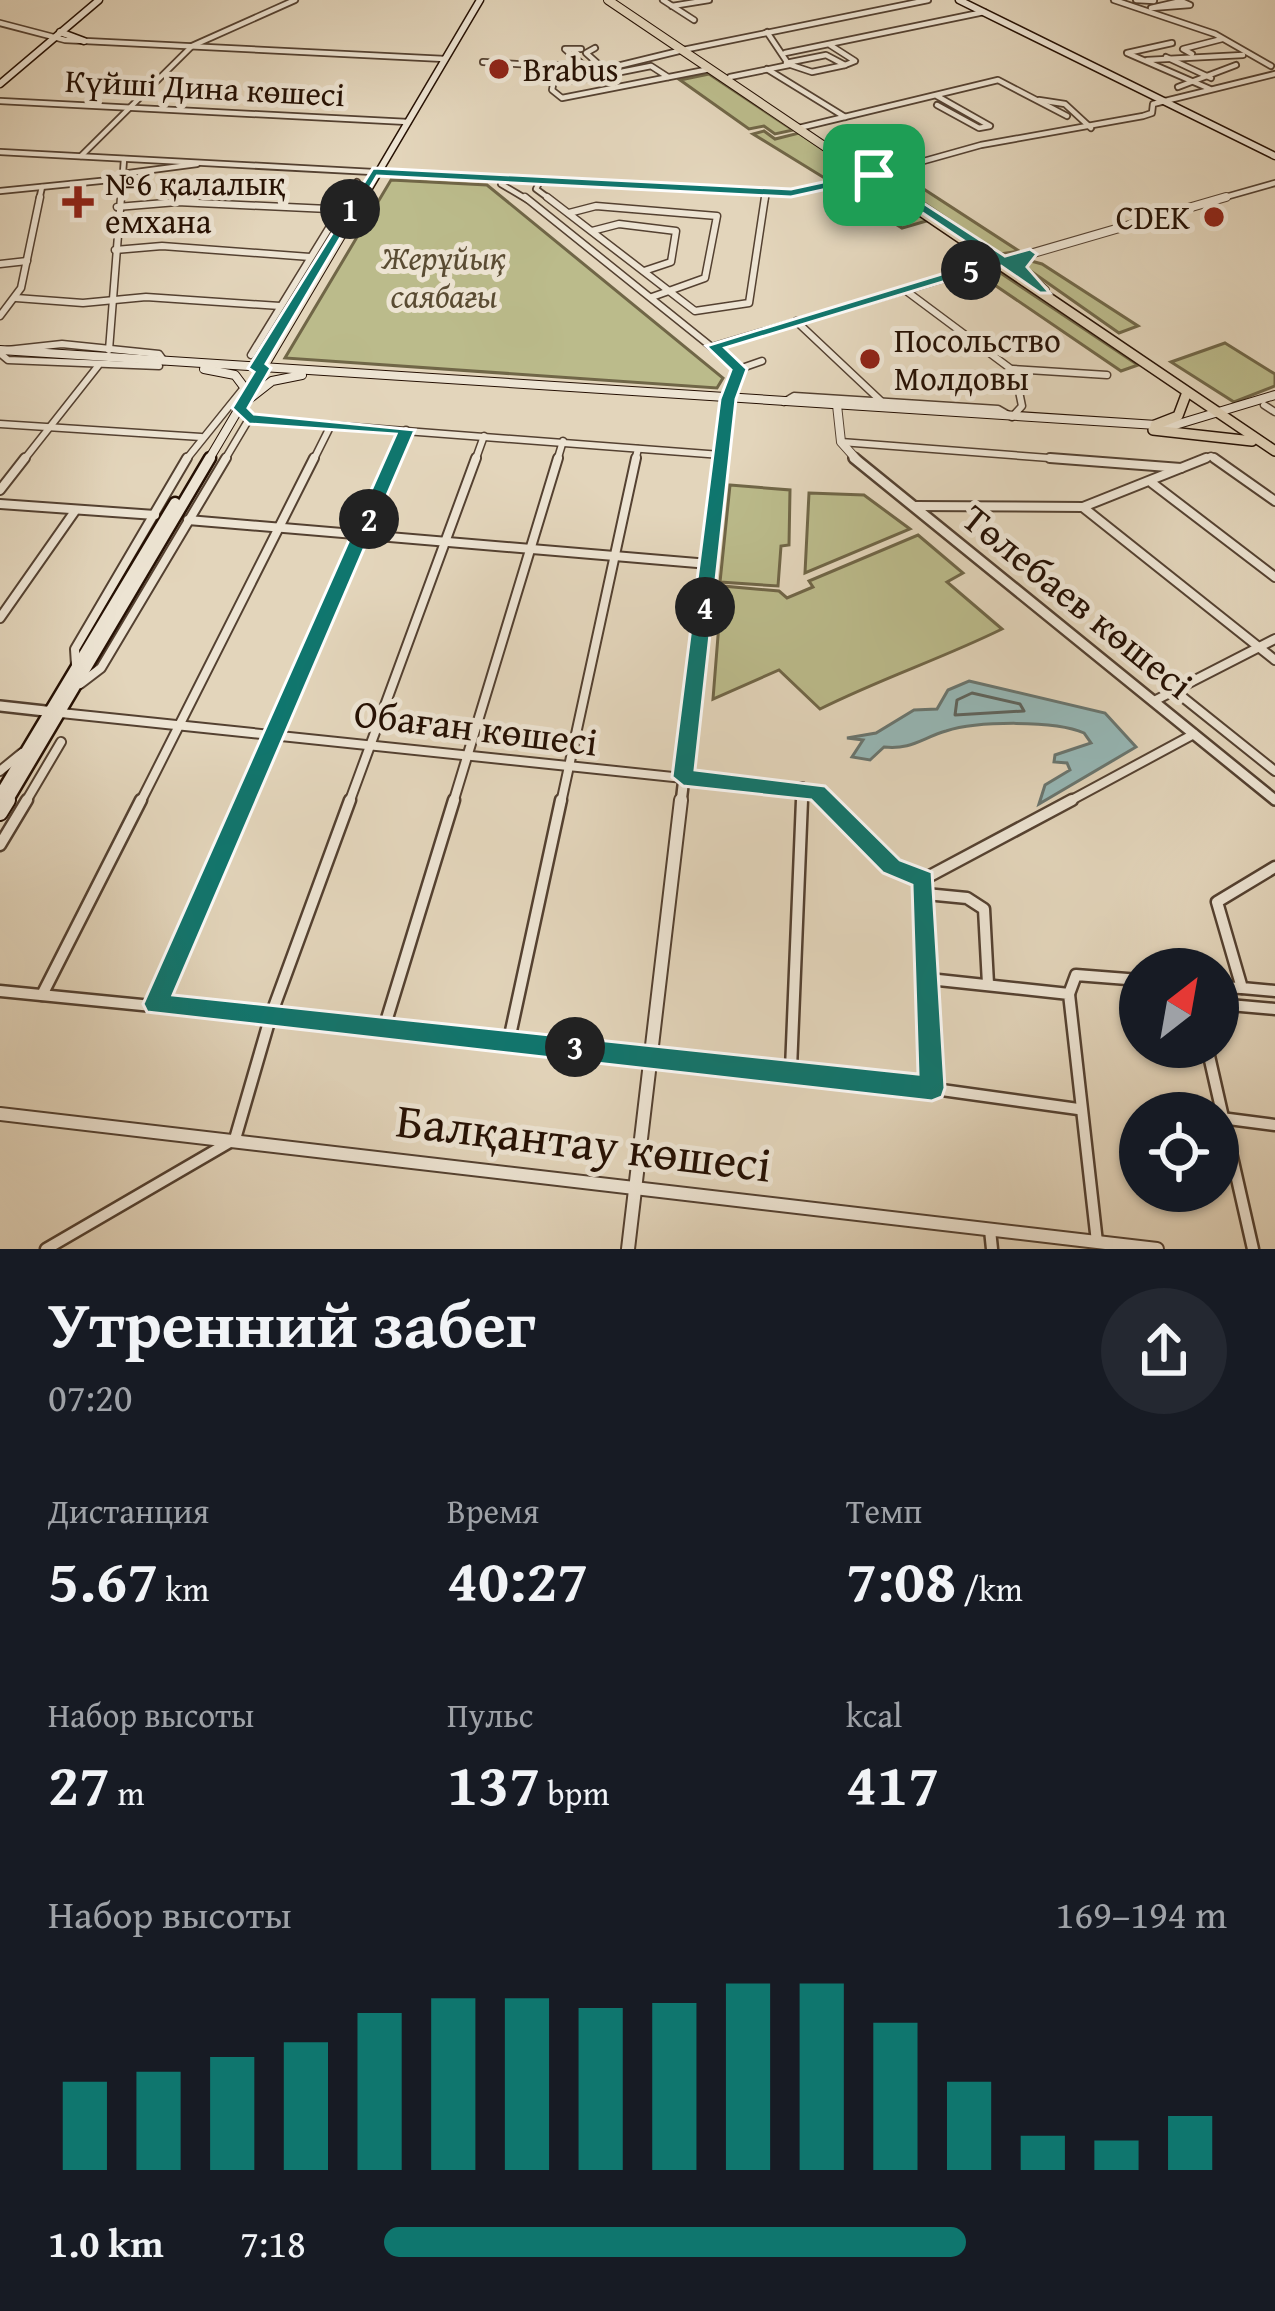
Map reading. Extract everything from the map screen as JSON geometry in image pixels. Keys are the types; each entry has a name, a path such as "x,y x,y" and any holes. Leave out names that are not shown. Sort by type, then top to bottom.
{"main road":[{"path":"0,82 97,0"},
{"path":"0,813 76,668 477,0"},
{"path":"611,0 1275,450"},
{"path":"959,0 1273,155"},
{"path":"0,82 57,37 84,41"},
{"path":"685,49 802,128"},
{"path":"0,795 28,748 74,688 241,406 274,338 376,172"},
{"path":"1001,262 1227,416"},
{"path":"3,354 1154,428 1192,429 1271,400"},
{"path":"161,363 1154,428 1240,438 1275,450"},
{"path":"200,368 235,376 244,388"},
{"path":"241,406 272,381 302,375"},
{"path":"1154,428 1178,416 1187,392"},
{"path":"26,769 34,787"}],"street":[{"path":"81,156 192,46 295,0"},
{"path":"662,0 694,20"},
{"path":"672,7 709,0"},
{"path":"581,49 565,49 583,66 605,73 685,49 928,0"},
{"path":"1114,0 1224,39 1271,66 1255,70 1265,76"},
{"path":"1136,0 1160,2 1173,14 1155,18"},
{"path":"829,44 855,62 812,72 780,57 785,52 984,12"},
{"path":"0,23 57,37"},
{"path":"766,32 785,52"},
{"path":"209,39 229,47"},
{"path":"1224,39 1183,49 1230,67"},
{"path":"84,41 442,59"},
{"path":"1172,43 1127,53 1210,89"},
{"path":"595,48 586,53 605,73"},
{"path":"1145,60 1189,53 1215,61 1240,55 1258,60"},
{"path":"730,77 826,55 845,65"},
{"path":"1165,57 1211,78"},
{"path":"1178,87 1258,60"},
{"path":"483,62 598,63"},
{"path":"557,65 552,90 562,98 710,69"},
{"path":"553,79 651,66 669,77"},
{"path":"767,70 810,91 847,118"},
{"path":"0,152 503,179 538,185 810,191 981,145 1149,115 1153,104 1275,74"},
{"path":"802,128 998,80 1067,116"},
{"path":"935,95 990,125 979,128 937,105 947,102"},
{"path":"1037,100 1066,95"},
{"path":"1054,99 1082,114 1079,121 1092,128"},
{"name":"Күйші Дина көшесі","path":"0,101 405,122"},
{"path":"967,122 975,118"},
{"path":"109,350 124,158"},
{"path":"0,191 204,163"},
{"path":"503,179 501,184 523,196 739,369"},
{"path":"251,355 357,182"},
{"path":"714,346 1275,183"},
{"path":"538,185 692,311 749,303 766,192"},
{"path":"523,196 538,185"},
{"path":"0,316 16,298 41,187"},
{"path":"117,207 177,202 350,210"},
{"path":"568,213 596,206 717,216 705,278 652,297"},
{"path":"590,231 615,224 676,231 671,262 642,272"},
{"path":"588,247 604,242"},
{"path":"115,250 162,246 310,257"},
{"path":"1030,254 1019,268 1045,290"},
{"path":"0,264 27,261"},
{"path":"905,290 1011,368 1107,375"},
{"path":"16,298 280,306"},
{"path":"795,320 882,402"},
{"path":"266,329 274,338"},
{"path":"25,345 159,354 161,363 98,366 3,354 25,345"},
{"path":"739,369 761,361"},
{"path":"0,490 98,366"},
{"path":"784,402 794,396 998,409 1012,417 1022,406 1011,368"},
{"path":"628,1249 721,455 728,402 739,369"},
{"path":"76,668 75,649 201,437 225,399 244,388"},
{"path":"1271,400 1275,412"},
{"path":"241,406 249,419"},
{"path":"837,408 843,445 1184,469"},
{"path":"249,419 721,455"},
{"path":"74,688 101,668 249,419"},
{"path":"0,424 201,437"},
{"path":"41,995 331,425"},
{"path":"156,1004 406,430"},
{"path":"46,1249 235,1138 271,1016 484,436"},
{"path":"384,1025 563,441"},
{"name":"Төлебаев көшесі","path":"843,445 1275,800"},
{"path":"509,1040 638,449"},
{"path":"914,506 1083,508 1211,457 1275,501"},
{"path":"1151,482 1275,577"},
{"path":"0,504 155,515"},
{"path":"1083,508 1275,660"},
{"path":"0,618 76,510"},
{"path":"188,520 709,564"},
{"path":"1154,700 1275,639"},
{"path":"1175,691 1275,771"},
{"name":"Обаған көшесі","path":"0,706 373,744 569,770 802,788"},
{"path":"791,1069 802,788 834,804 891,867 923,879 1194,734"},
{"path":"0,845 61,742"},
{"path":"0,771 28,748"},
{"path":"1242,988 1217,902 1275,867"},
{"path":"923,879 932,1088"},
{"path":"926,894 967,898 984,909 988,984"},
{"path":"1097,1243 1078,1109 1069,994 1076,975 1119,978"},
{"path":"929,979 1069,994"},
{"path":"1239,988 1275,991"},
{"path":"0,991 384,1025 791,1069 1078,1109"},
{"path":"1239,1006 1275,1010"},
{"name":"Балқантау көшесі","path":"0,1114 235,1138 990,1230 1077,1245 1157,1249"},
{"path":"1239,1120 1275,1125"},
{"path":"1239,1194 1252,1249"},
{"path":"990,1230 992,1249"}],"green space":[{"path":"709,74 793,130 775,134 764,126 749,129 680,80"},
{"path":"764,131 775,139 799,133 862,175 831,182 753,134"},
{"path":"896,171 1019,251 1000,254 887,178"},
{"name":"Жерұйық саябағы","path":"391,180 487,185 723,378 717,388 285,358"},
{"path":"870,182 930,220 902,228 843,190"},
{"path":"1031,261 1138,326 1119,333 1025,267"},
{"path":"996,270 1138,365 1121,371 980,275"},
{"path":"1225,343 1275,374 1275,386 1234,402 1171,362"},
{"path":"730,485 790,490 789,545 781,546 778,586 720,582"},
{"path":"809,493 864,495 910,529 805,573"},
{"path":"918,535 963,573 947,582 1002,629 820,709 779,670 713,699 722,586 779,591 787,598 813,587 809,581"}],"water":[{"path":"969,681 1105,713 1136,747 1039,804 1045,785 1070,770 1067,763 1054,762 1055,755 1091,743 1084,733 1036,724 977,725 909,745 884,747 870,760 852,757 863,740 847,738 876,733 914,710 937,709 948,690"}],"place":[{"name":"Brabus","path":"499,69"},
{"name":"№6 қалалық емхана","path":"78,202"},
{"name":"CDEK","path":"1214,217"},
{"name":"Посольство Молдовы","path":"870,359"}],"route":[{"path":"874,175 791,193 373,172 256,368 263,368 240,408 249,419 406,430 156,1004 791,1069 932,1088 923,879 891,867 834,804 817,792 683,777 728,399 739,369 714,346 1004,261 1045,290 1019,268 1030,254 1004,261 874,175"}]}
